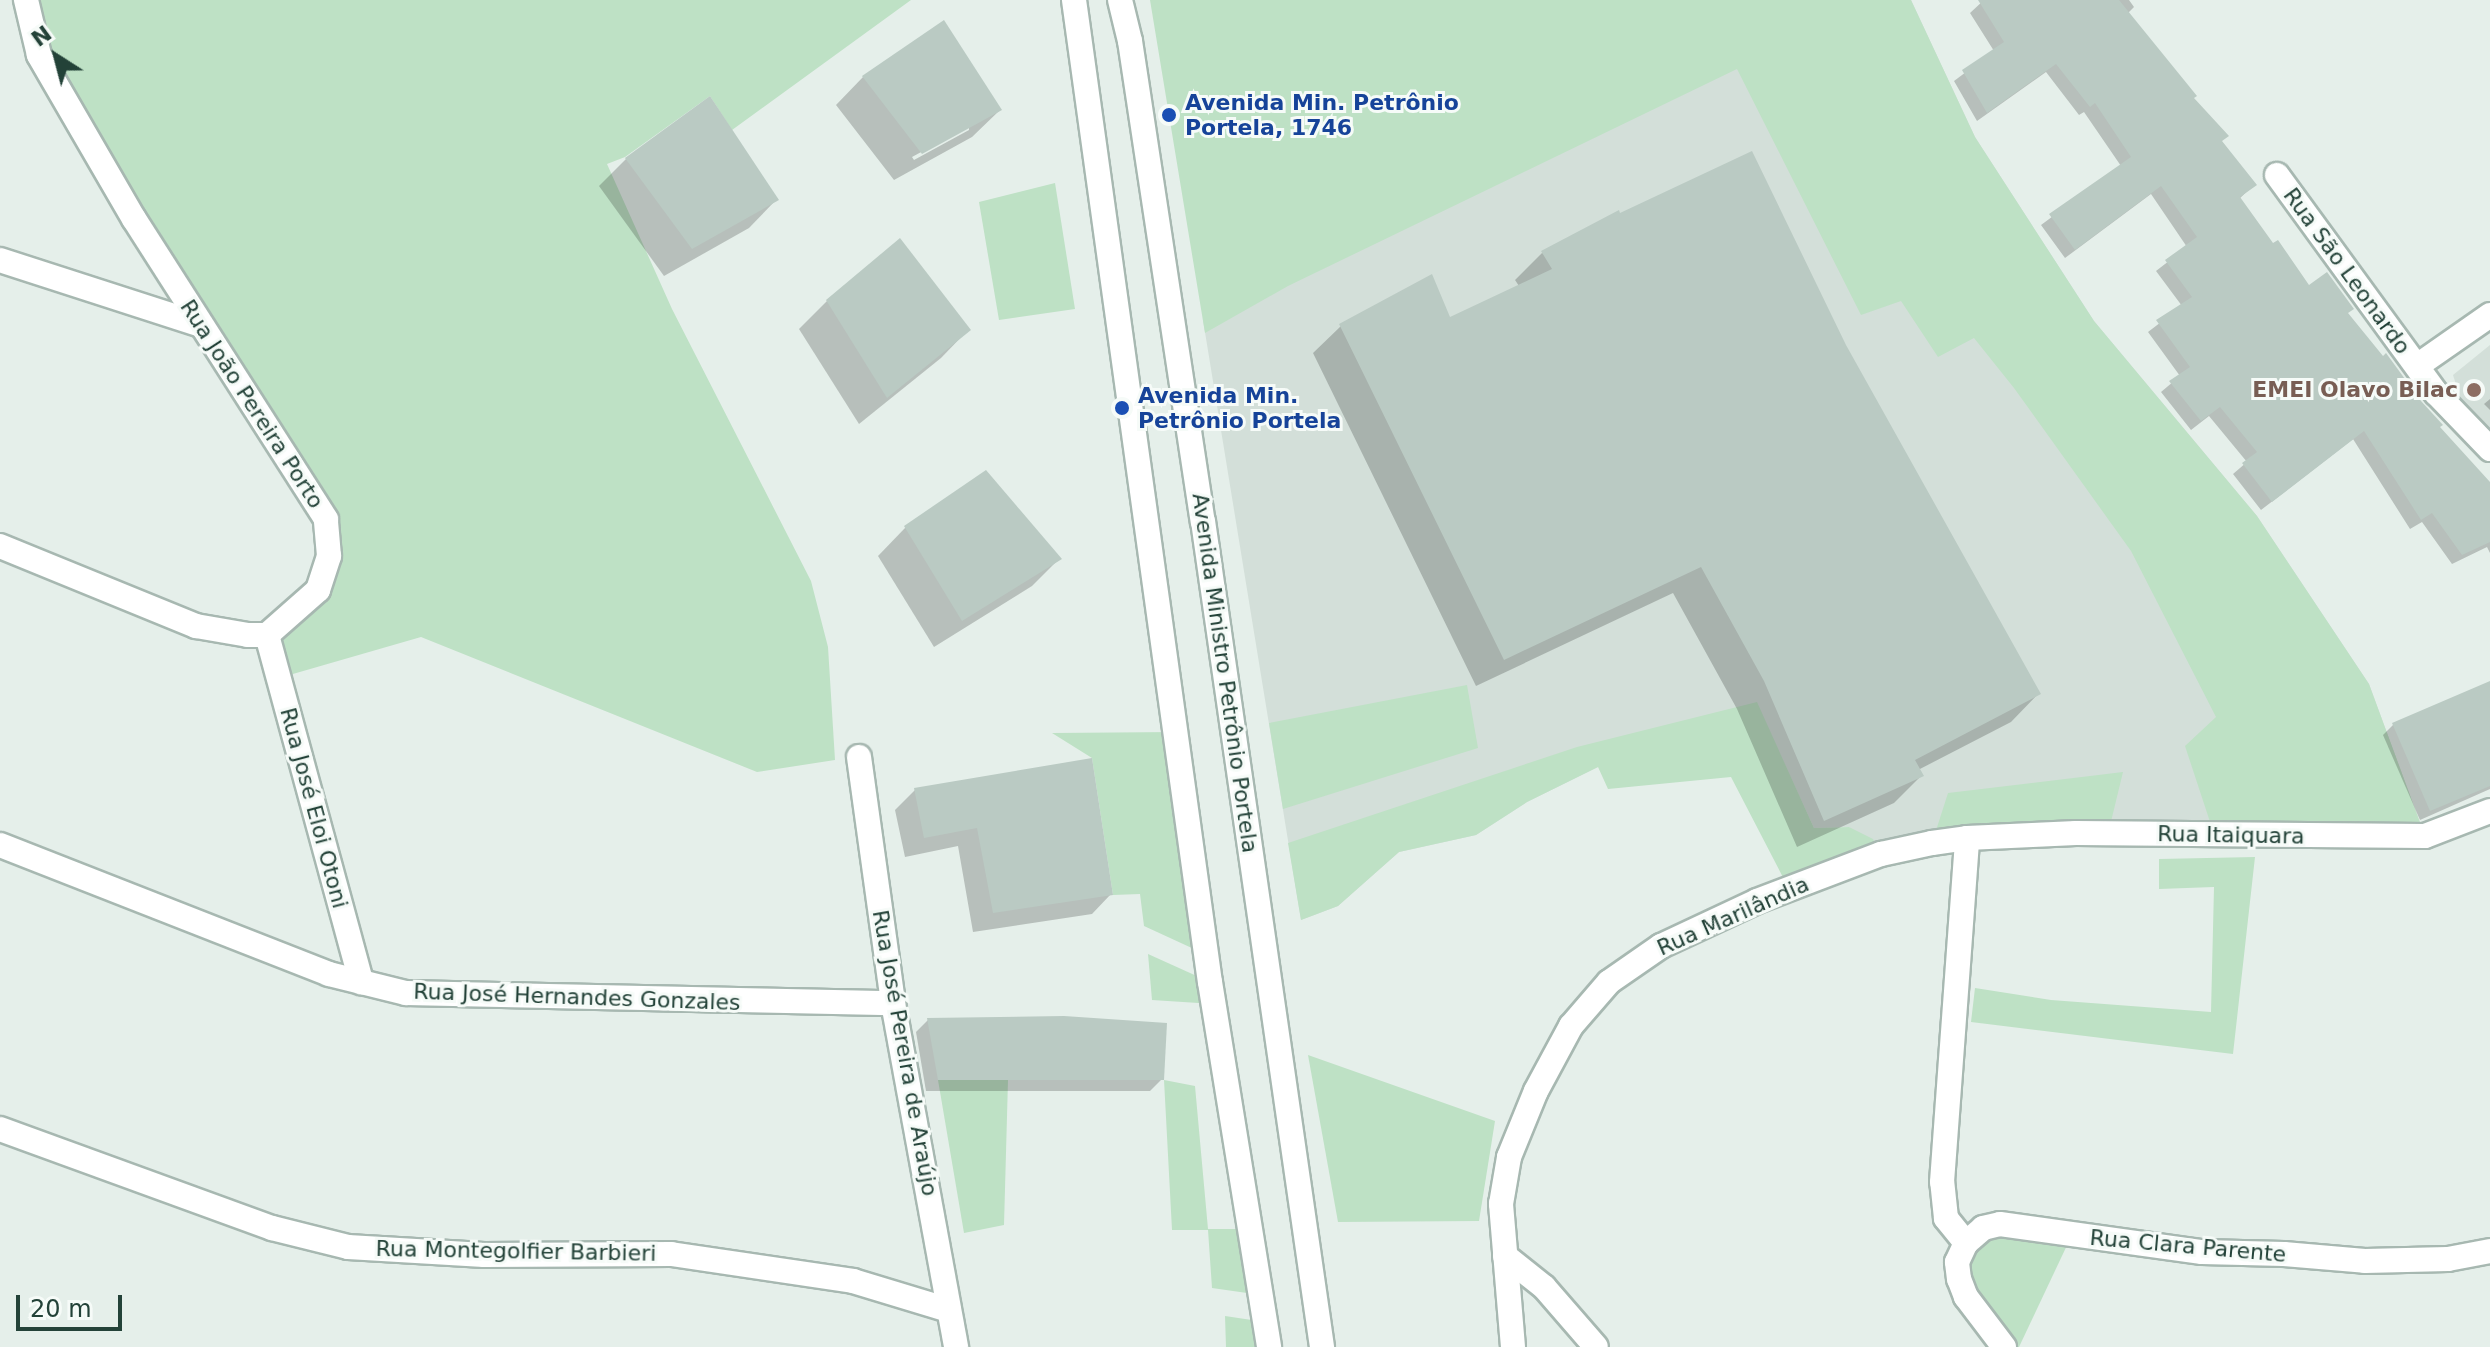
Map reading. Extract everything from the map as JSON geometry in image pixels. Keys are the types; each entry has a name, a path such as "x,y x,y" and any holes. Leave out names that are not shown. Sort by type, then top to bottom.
{"street":[{"name":"Rua João Pereira Porto","path":"26,0 39,55 134,219 326,519 329,556 318,590 267,635"},
{"path":"1074,0 1210,982 1269,1347"},
{"name":"Avenida Ministro Petrônio Portela","path":"1120,0 1132,55 1203,521 1322,1347"},
{"name":"Rua São Leonardo","path":"2277,175 2436,393 2490,449"},
{"path":"0,260 201,325"},
{"path":"2417,366 2490,315"},
{"path":"0,546 196,626 267,635"},
{"name":"Rua José Eloi Otoni","path":"267,635 361,982"},
{"name":"Rua José Pereira de Araújo","path":"859,757 893,1003 956,1347"},
{"name":"Rua Itaiquara","path":"1967,838 2076,833 2425,836 2490,811"},
{"path":"1967,838 1942,1182 1946,1218 1966,1243 1957,1262 1959,1279 1966,1297 2004,1347"},
{"name":"Rua Marilândia","path":"1513,1347 1501,1204 1509,1157 1536,1091 1571,1026 1609,982 1661,946 1757,901 1888,851 1967,838"},
{"name":"Rua José Hernandes Gonzales","path":"0,845 329,974 406,993 893,1003"},
{"name":"Rua Montegolfier Barbieri","path":"0,1129 272,1228 348,1247 484,1255 671,1254 853,1281 949,1310"},
{"name":"Rua Clara Parente","path":"1966,1243 1983,1228 2000,1224 2202,1252 2284,1254 2365,1261 2448,1259 2490,1251"},
{"path":"1505,1256 1544,1287 1596,1347"}],"shaded area":[{"path":"1911,0 1975,137 2094,321 2257,516 2369,684 2425,836 2108,834 1881,854 1849,827 1814,828 1764,719 1598,767 1527,802 1476,835 1399,852 1338,906 1301,920 1203,320 1729,52"},
{"name":"EMEI Olavo Bilac","path":"2490,345 2490,433 2462,404 2453,375"}],"green space":[{"path":"26,0 911,0 732,130 710,96 625,157 607,164 672,309 811,581 828,647 835,760 757,772 421,637 279,678 267,635 318,590 326,519 39,55"},
{"path":"1150,0 1911,0 1975,137 2094,321 2257,516 2369,684 2425,836 2214,834 2185,746 2216,717 2131,551 2014,388 1974,338 1938,357 1901,301 1861,315 1737,69 1288,286 1205,333"},
{"path":"1055,183 1075,309 999,320 979,202"},
{"path":"1467,685 1478,748 1283,809 1269,723"},
{"path":"1757,702 1814,828 1849,827 1873,839 1881,854 1789,889 1731,777 1608,789 1598,767 1527,802 1476,835 1399,852 1338,906 1301,920 1288,843 1577,747"},
{"path":"1176,732 1207,955 1144,926 1140,894 1113,895 1092,758 1052,733"},
{"path":"2123,772 2108,834 1932,843 1948,793"},
{"path":"2255,857 2233,1054 1971,1022 1975,988 2051,1000 2211,1012 2214,887 2159,889 2159,859"},
{"path":"1148,954 1210,982 1214,1004 1152,1000"},
{"path":"1308,1055 1495,1121 1479,1221 1338,1222"},
{"path":"938,1080 1008,1080 1004,1225 964,1233"},
{"path":"1164,1080 1195,1086 1208,1229 1250,1229 1261,1295 1212,1288 1208,1230 1172,1230"},
{"path":"1982,1235 2070,1239 2019,1347 2010,1347 1964,1282 1969,1247"},
{"path":"1225,1316 1265,1322 1269,1347 1226,1347"}],"building":[{"path":"1978,0 2119,0 2197,96 2194,98 2229,136 2222,141 2257,185 2240,197 2273,243 2278,240 2309,285 2327,272 2354,309 2348,313 2383,356 2386,353 2443,425 2440,427 2490,482 2490,542 2462,555 2432,513 2421,520 2364,431 2272,502 2242,463 2257,452 2220,407 2201,421 2169,381 2190,367 2156,320 2192,297 2165,260 2197,237 2161,186 2075,250 2049,214 2131,157 2095,103 2090,107 2056,64 1987,113 1962,70 2004,42"},
{"path":"944,20 1002,110 922,154 862,76"},
{"path":"710,96 779,200 692,249 625,158"},
{"path":"1752,151 1846,345 2041,694 1915,760 1924,776 1824,821 1764,681 1701,567 1504,660 1339,324 1432,274 1450,317 1552,269 1541,251 1619,210 1620,213"},
{"path":"900,238 971,330 887,398 826,300"},
{"path":"986,470 1062,559 962,621 904,526"},
{"path":"2490,681 2490,786 2430,811 2392,723"},
{"path":"1092,758 1113,895 993,913 977,828 924,838 914,788"},
{"path":"1064,1016 1167,1023 1164,1080 938,1080 927,1018"}],"place":[{"name":"Avenida Min. Petrônio Portela, 1746","path":"1169,115"},
{"name":"EMEI Olavo Bilac","path":"2474,390"},
{"name":"Avenida Min. Petrônio Portela","path":"1122,408"}]}
